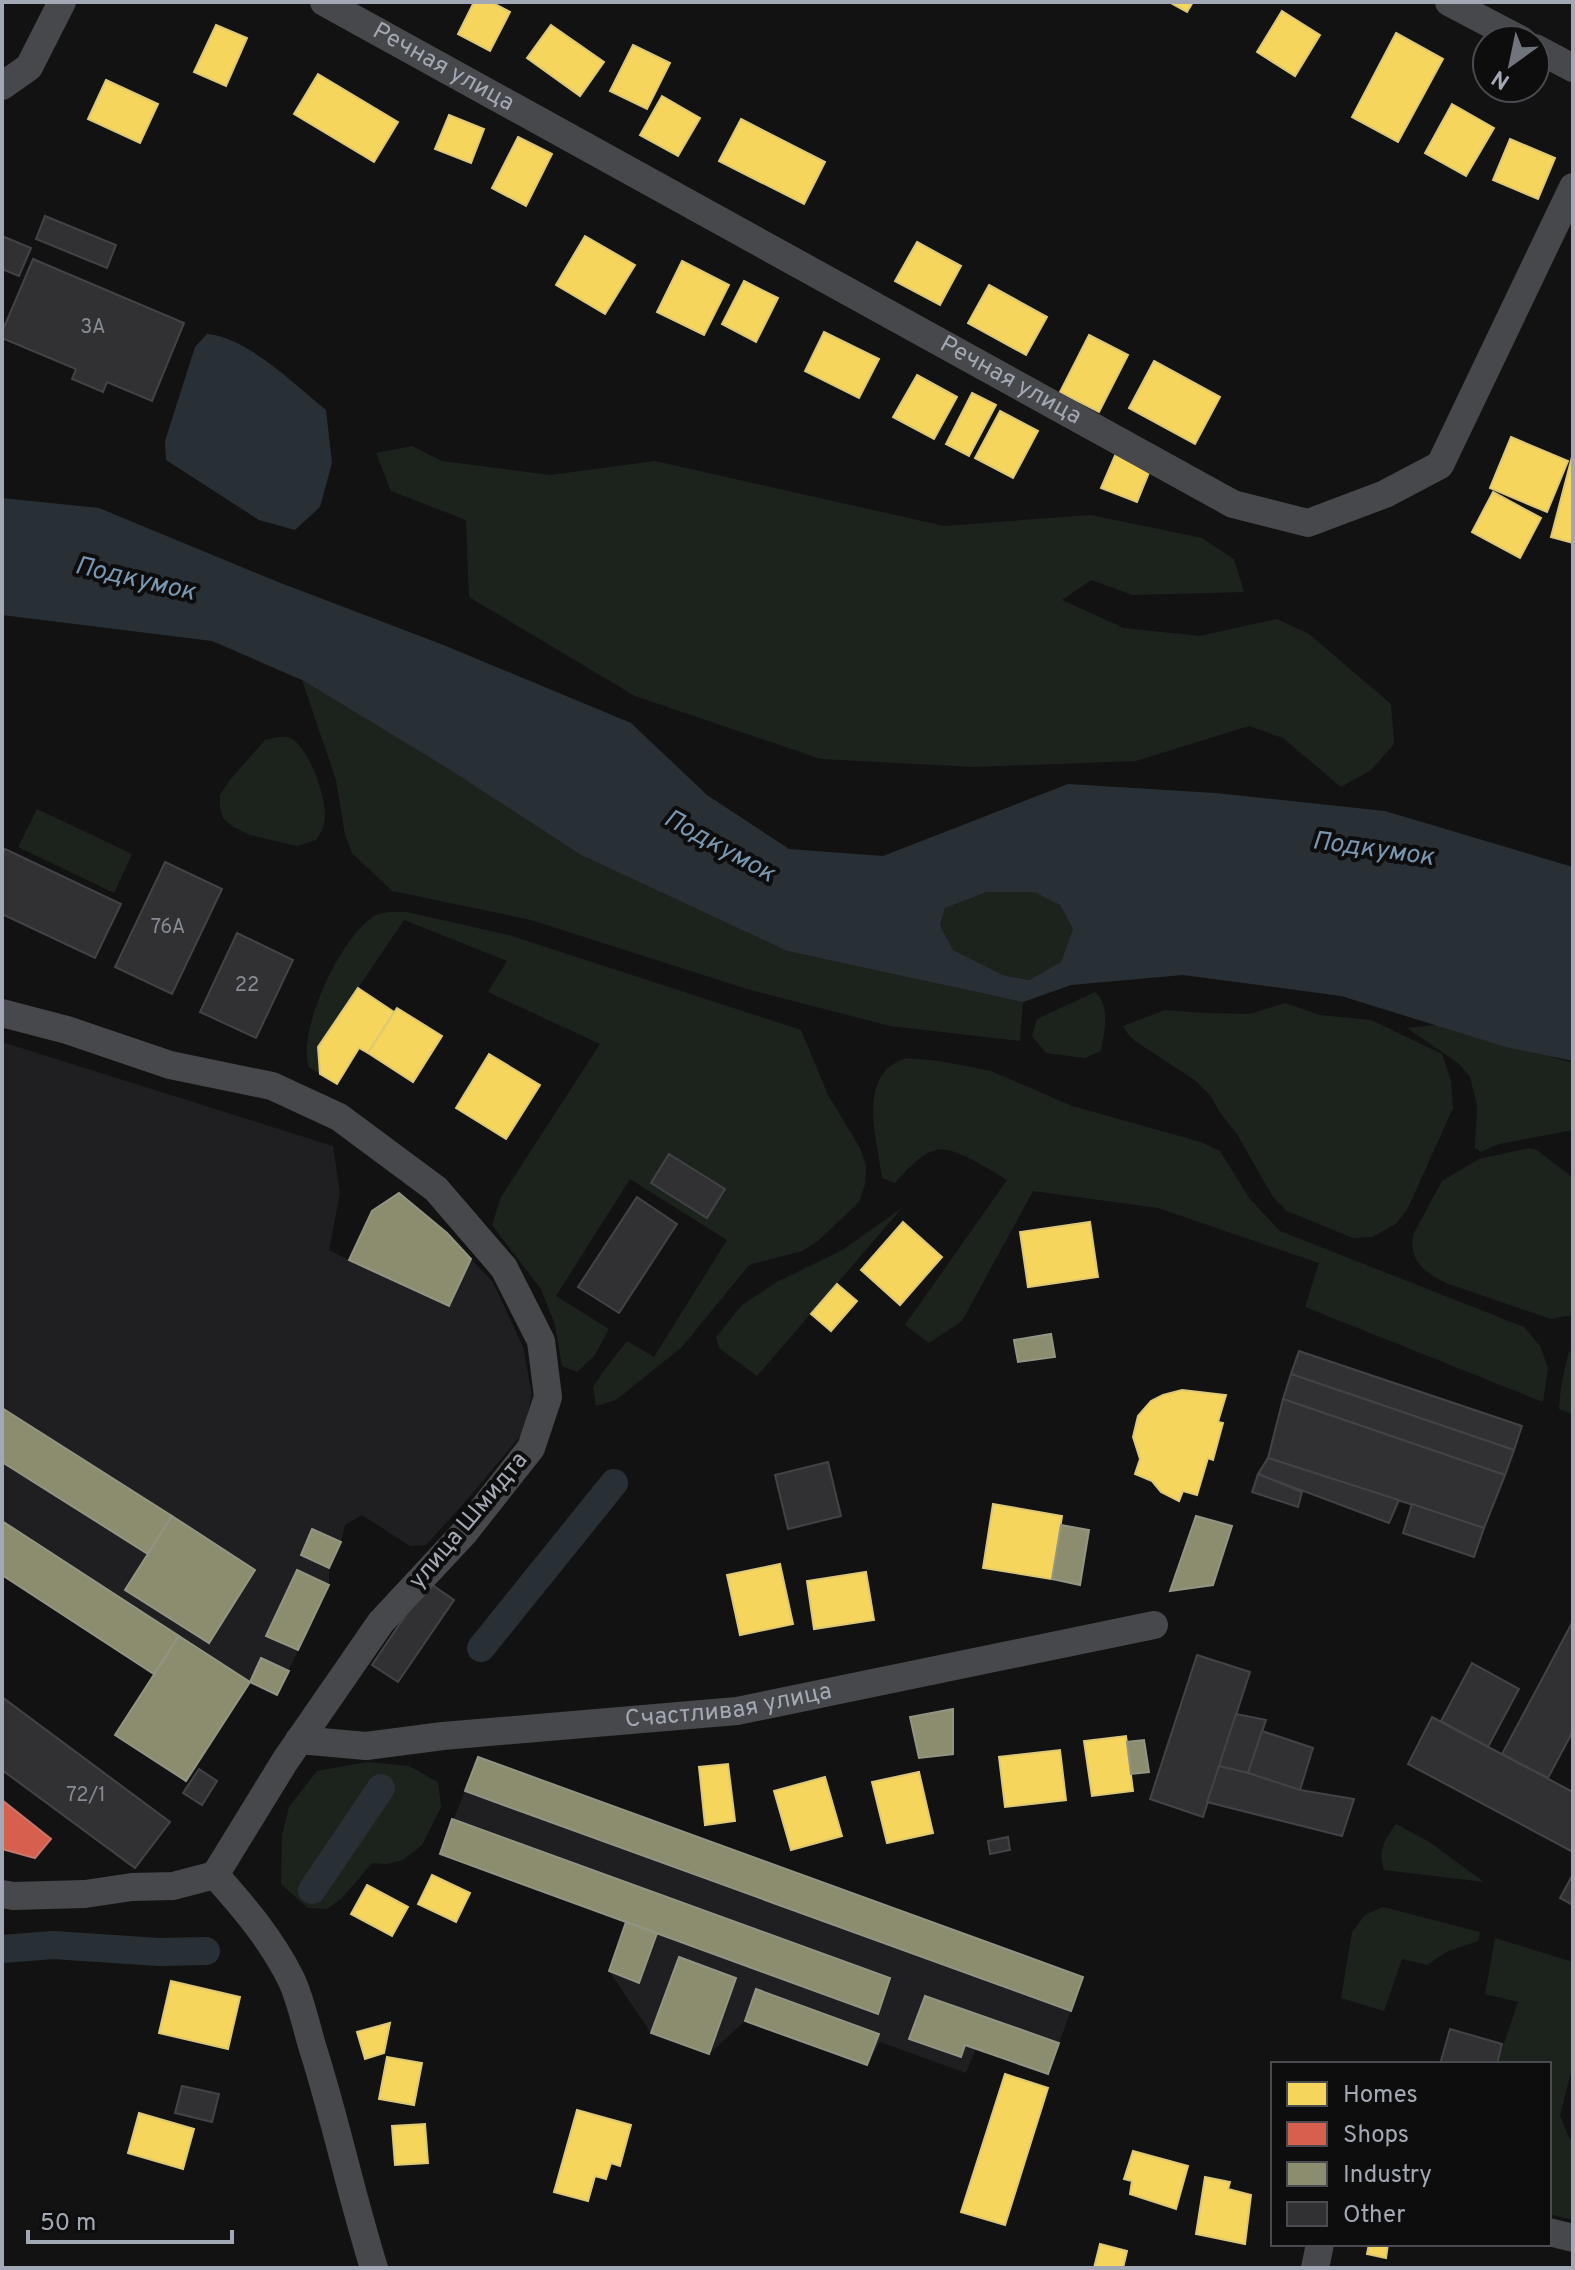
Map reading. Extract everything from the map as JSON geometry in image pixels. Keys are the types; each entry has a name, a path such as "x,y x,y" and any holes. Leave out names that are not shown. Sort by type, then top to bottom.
{"street":[{"path":"2,86 29,67 62,2"},
{"name":"Речная улица","path":"324,2 1233,504 1308,523 1385,494 1440,465 1573,187"},
{"path":"1449,2 1491,24"},
{"path":"1551,56 1573,68"},
{"name":"улица Шмидта","path":"2,1013 67,1030 170,1065 272,1086 339,1117 436,1189 504,1268 541,1341 548,1397 531,1448 464,1533 381,1622 299,1740 215,1875"},
{"name":"Счастливая улица","path":"299,1740 366,1746 443,1736 737,1711 1154,1625"},
{"path":"2,1894 85,1894 132,1887 173,1886 215,1875 251,1915 293,1982 331,2104 356,2209 374,2268"},
{"path":"1551,2232 1573,2238"},
{"path":"1315,2268 1320,2246"}],"shaded area":[{"path":"412,446 442,461 550,475 655,461 944,526 1091,515 1202,538 1234,559 1244,592 1133,595 1091,580 1062,600 1124,628 1200,636 1277,619 1309,634 1391,704 1394,744 1371,770 1341,787 1283,738 1249,726 1136,761 974,767 821,759 635,696 469,597 466,520 391,491 376,453"},
{"path":"302,680 447,768 581,855 787,951 1023,1002 1020,1041 890,1026 747,989 531,920 392,891 352,853 345,835 336,780"},
{"path":"290,738 304,752 316,776 324,803 324,824 320,834 316,840 297,846 250,835 232,826 223,818 220,807 220,795 229,781 265,740"},
{"path":"37,809 132,854 114,893 18,847"},
{"path":"987,892 1034,892 1060,905 1073,929 1061,962 1030,980 1003,975 953,950 940,925 945,908"},
{"path":"407,912 512,936 801,1030 828,1095 860,1148 866,1166 865,1184 859,1202 818,1241 802,1251 749,1265 682,1347 616,1400 596,1406 593,1387 627,1341 654,1357 727,1240 630,1179 556,1296 609,1329 595,1355 577,1372 562,1366 555,1325 541,1289 492,1225 501,1197 600,1044 488,992 507,961 404,920 318,1047 320,1074 309,1067 309,1031 316,1008 349,941 376,915"},
{"path":"1095,992 1105,1012 1101,1051 1085,1058 1046,1053 1032,1036 1037,1019"},
{"path":"1285,1003 1320,1015 1371,1020 1442,1054 1451,1081 1453,1108 1407,1210 1396,1224 1372,1237 1353,1238 1287,1211 1273,1197 1237,1134 1210,1095 1196,1081 1135,1041 1123,1026 1165,1010 1250,1014"},
{"path":"1437,1025 1573,1063 1573,1130 1499,1144 1481,1152 1475,1148 1477,1106 1470,1077 1458,1063 1407,1028"},
{"path":"2,1042 333,1146 340,1193 329,1250 349,1260 372,1211 399,1193 447,1233 493,1282 523,1347 532,1395 523,1433 426,1545 410,1546 362,1515 345,1525 341,1542 312,1530 301,1554 329,1568 329,1585 277,1695 250,1682 2,1521"},
{"path":"906,1058 991,1071 1072,1106 1201,1142 1220,1151 1249,1198 1280,1231 1524,1327 1540,1346 1548,1368 1543,1402 1305,1307 1319,1263 1158,1208 1033,1191 962,1321 929,1343 905,1325 1007,1180 972,1160 943,1149 924,1155 895,1183 882,1178 873,1104 880,1078 889,1067"},
{"path":"1529,1148 1537,1150 1573,1178 1573,1315 1551,1319 1446,1283 1425,1270 1413,1252 1413,1235 1442,1181 1479,1159"},
{"path":"902,1208 757,1376 719,1348 716,1337 742,1305 777,1282 844,1249"},
{"path":"1569,1351 1573,1353 1573,1415 1559,1409"},
{"path":"478,1757 1083,1977 1048,2074 976,2048 966,2073 880,2042 867,2065 745,2021 709,2054 651,2033 609,1971 626,1922 440,1854"},
{"path":"367,1762 409,1766 438,1782 441,1807 422,1845 403,1860 372,1863 342,1898 327,1909 308,1908 281,1884 282,1835 289,1807 317,1771"},
{"path":"1396,1824 1428,1841 1484,1882 1384,1870 1383,1846"},
{"path":"1383,1907 1480,1932 1478,1941 1448,1951 1427,1965 1402,1959 1384,2011 1341,1998 1352,1932 1365,1915"},
{"path":"1495,1938 1573,1962 1573,2064 1560,2115 1573,2141 1573,2220 1551,2214 1551,2062 1498,2062 1518,2002 1485,1994"}],"water":[{"path":"207,334 222,337 254,353 326,410 332,463 320,507 295,530 259,520 166,460 165,441 195,347"},
{"name":"Подкумок","path":"2,498 99,508 631,723 707,795 789,849 883,856 1068,784 1215,793 1385,811 1573,867 1573,1061 1506,1047 1341,996 1183,975 1071,985 1023,1002 787,951 581,855 447,768 302,680 212,641 2,615","holes":["987,892 1034,892 1060,905 1073,929 1061,962 1029,980 1003,975 953,950 940,925 945,908"]}],"building: Homes":[{"path":"474,2 491,2 510,12 490,51 458,34"},
{"path":"1169,2 1193,2 1187,12"},
{"path":"1282,11 1320,35 1295,76 1257,52"},
{"path":"216,25 247,38 226,86 194,72"},
{"path":"551,25 604,62 580,96 527,58"},
{"path":"1396,33 1443,59 1398,142 1352,117"},
{"path":"633,45 670,63 647,109 610,91"},
{"path":"318,74 398,122 374,162 294,114"},
{"path":"106,80 158,104 140,143 88,119"},
{"path":"662,96 700,118 678,156 640,135"},
{"path":"1452,104 1494,128 1466,176 1425,153"},
{"path":"449,115 484,129 471,163 435,149"},
{"path":"741,119 825,162 804,204 719,161"},
{"path":"518,137 552,154 526,206 492,188"},
{"path":"1510,139 1555,158 1538,199 1493,180"},
{"path":"585,236 635,265 605,314 556,285"},
{"path":"917,242 961,266 940,305 895,281"},
{"path":"682,261 729,285 704,335 657,312"},
{"path":"744,281 778,298 756,342 722,324"},
{"path":"989,285 1047,317 1026,355 968,323"},
{"path":"824,332 879,359 859,398 805,371"},
{"path":"1089,335 1128,355 1099,412 1060,392"},
{"path":"1154,361 1220,397 1195,444 1129,408"},
{"path":"917,375 957,397 934,439 893,417"},
{"path":"972,393 996,405 969,456 946,444"},
{"path":"1000,411 1038,431 1013,478 975,458"},
{"path":"1511,437 1568,461 1547,512 1490,488"},
{"path":"1117,451 1152,465 1137,502 1101,488"},
{"path":"1573,453 1573,543 1551,537"},
{"path":"1493,492 1541,518 1520,558 1472,532"},
{"path":"358,988 394,1012 368,1053 359,1048 337,1084 320,1074 318,1047"},
{"path":"397,1008 442,1036 413,1082 368,1053"},
{"path":"489,1054 540,1085 506,1139 456,1108"},
{"path":"903,1222 942,1257 900,1305 861,1270"},
{"path":"1090,1222 1098,1277 1028,1287 1020,1232"},
{"path":"837,1284 857,1301 831,1331 811,1314"},
{"path":"1182,1390 1226,1395 1218,1422 1223,1423 1213,1460 1208,1458 1197,1495 1183,1491 1179,1501 1161,1492 1152,1481 1135,1474 1140,1459 1133,1437 1138,1416 1151,1401"},
{"path":"993,1504 1062,1516 1052,1579 983,1568"},
{"path":"780,1564 793,1624 740,1635 727,1575"},
{"path":"866,1572 874,1620 814,1629 807,1581"},
{"path":"1126,1736 1133,1791 1092,1796 1084,1741"},
{"path":"1060,1750 1066,1800 1005,1807 999,1757"},
{"path":"728,1764 735,1821 705,1825 699,1767"},
{"path":"919,1772 933,1833 887,1843 872,1782"},
{"path":"825,1777 842,1836 791,1850 774,1791"},
{"path":"432,1875 470,1893 456,1922 418,1904"},
{"path":"367,1885 408,1907 392,1936 351,1914"},
{"path":"171,1981 240,1997 228,2049 159,2033"},
{"path":"390,2023 384,2053 365,2059 357,2032"},
{"path":"387,2057 422,2063 414,2105 379,2099"},
{"path":"1005,2074 1048,2088 1005,2225 961,2212"},
{"path":"577,2110 631,2125 620,2166 611,2163 606,2179 595,2176 588,2201 554,2192"},
{"path":"139,2113 194,2129 183,2169 128,2153"},
{"path":"425,2124 428,2163 395,2165 392,2126"},
{"path":"1133,2151 1188,2166 1176,2209 1130,2194 1132,2181 1124,2179"},
{"path":"1205,2177 1230,2182 1228,2189 1251,2195 1245,2244 1196,2234"},
{"path":"1100,2244 1127,2251 1123,2268 1094,2268"},
{"path":"1369,2246 1388,2246 1386,2258 1367,2254"}],"building: Shops":[{"path":"2,1800 51,1839 35,1858 2,1849"}],"building: Industry":[{"path":"399,1193 447,1233 471,1259 449,1306 349,1260 372,1211"},
{"path":"1051,1334 1055,1357 1018,1362 1014,1340"},
{"path":"2,1408 172,1516 148,1554 2,1462"},
{"path":"172,1516 255,1570 209,1643 125,1590"},
{"path":"1196,1516 1232,1526 1213,1585 1170,1591"},
{"path":"2,1521 179,1636 154,1674 2,1575"},
{"path":"1061,1525 1089,1530 1080,1585 1052,1579"},
{"path":"312,1529 341,1542 329,1568 301,1555"},
{"path":"297,1570 329,1585 298,1650 266,1636"},
{"path":"179,1636 250,1682 186,1781 115,1735"},
{"path":"261,1658 289,1671 277,1695 250,1682"},
{"path":"953,1709 953,1754 919,1758 910,1717"},
{"path":"1144,1740 1149,1772 1131,1774 1127,1742"},
{"path":"478,1757 1083,1977 1071,2011 465,1791"},
{"path":"452,1819 890,1978 878,2014 440,1854"},
{"path":"626,1922 657,1933 639,1983 609,1971"},
{"path":"679,1957 736,1978 709,2054 651,2033"},
{"path":"756,1989 879,2034 867,2065 745,2021"},
{"path":"925,1996 1059,2043 1048,2074 965,2045 961,2057 909,2039"}],"building: Other":[{"path":"45,216 116,245 107,268 36,239"},
{"path":"2,236 31,248 19,276 2,269"},
{"path":"33,259 184,323 152,401 107,382 103,392 72,379 76,369 2,338"},
{"path":"5,849 121,904 95,958 2,914 2,856"},
{"path":"165,862 222,889 172,994 115,967"},
{"path":"237,933 293,960 256,1038 200,1012"},
{"path":"669,1154 725,1189 707,1218 651,1183"},
{"path":"637,1197 677,1224 619,1313 578,1287"},
{"path":"1299,1351 1522,1426 1514,1450 1291,1374"},
{"path":"1291,1374 1514,1450 1505,1475 1283,1399"},
{"path":"1283,1399 1505,1475 1484,1528 1268,1458"},
{"path":"1268,1458 1399,1500 1389,1523 1258,1474"},
{"path":"828,1462 841,1516 788,1529 775,1475"},
{"path":"1258,1474 1302,1492 1298,1507 1252,1492"},
{"path":"1412,1504 1484,1528 1474,1557 1403,1533"},
{"path":"428,1582 454,1600 398,1682 372,1665"},
{"path":"1573,1621 1573,1731 1548,1778 1502,1754"},
{"path":"1197,1655 1250,1672 1203,1817 1150,1799"},
{"path":"1472,1663 1519,1689 1488,1747 1441,1721"},
{"path":"2,1697 170,1822 135,1868 2,1770"},
{"path":"1236,1714 1266,1720 1248,1773 1219,1766"},
{"path":"1432,1717 1573,1792 1573,1852 1408,1764"},
{"path":"1262,1731 1313,1748 1300,1790 1248,1773"},
{"path":"1219,1766 1300,1790 1354,1799 1342,1836 1207,1802"},
{"path":"199,1769 217,1781 202,1805 183,1793"},
{"path":"1008,1837 1010,1850 990,1854 988,1841"},
{"path":"1573,1874 1573,1905 1560,1898"},
{"path":"1450,2029 1502,2044 1498,2062 1441,2062"},
{"path":"182,2086 219,2094 212,2122 175,2113"}],"waterway":[{"path":"481,1648 614,1483"},
{"path":"312,1890 381,1788"},
{"path":"2,1949 53,1945 159,1952 206,1951"}]}
